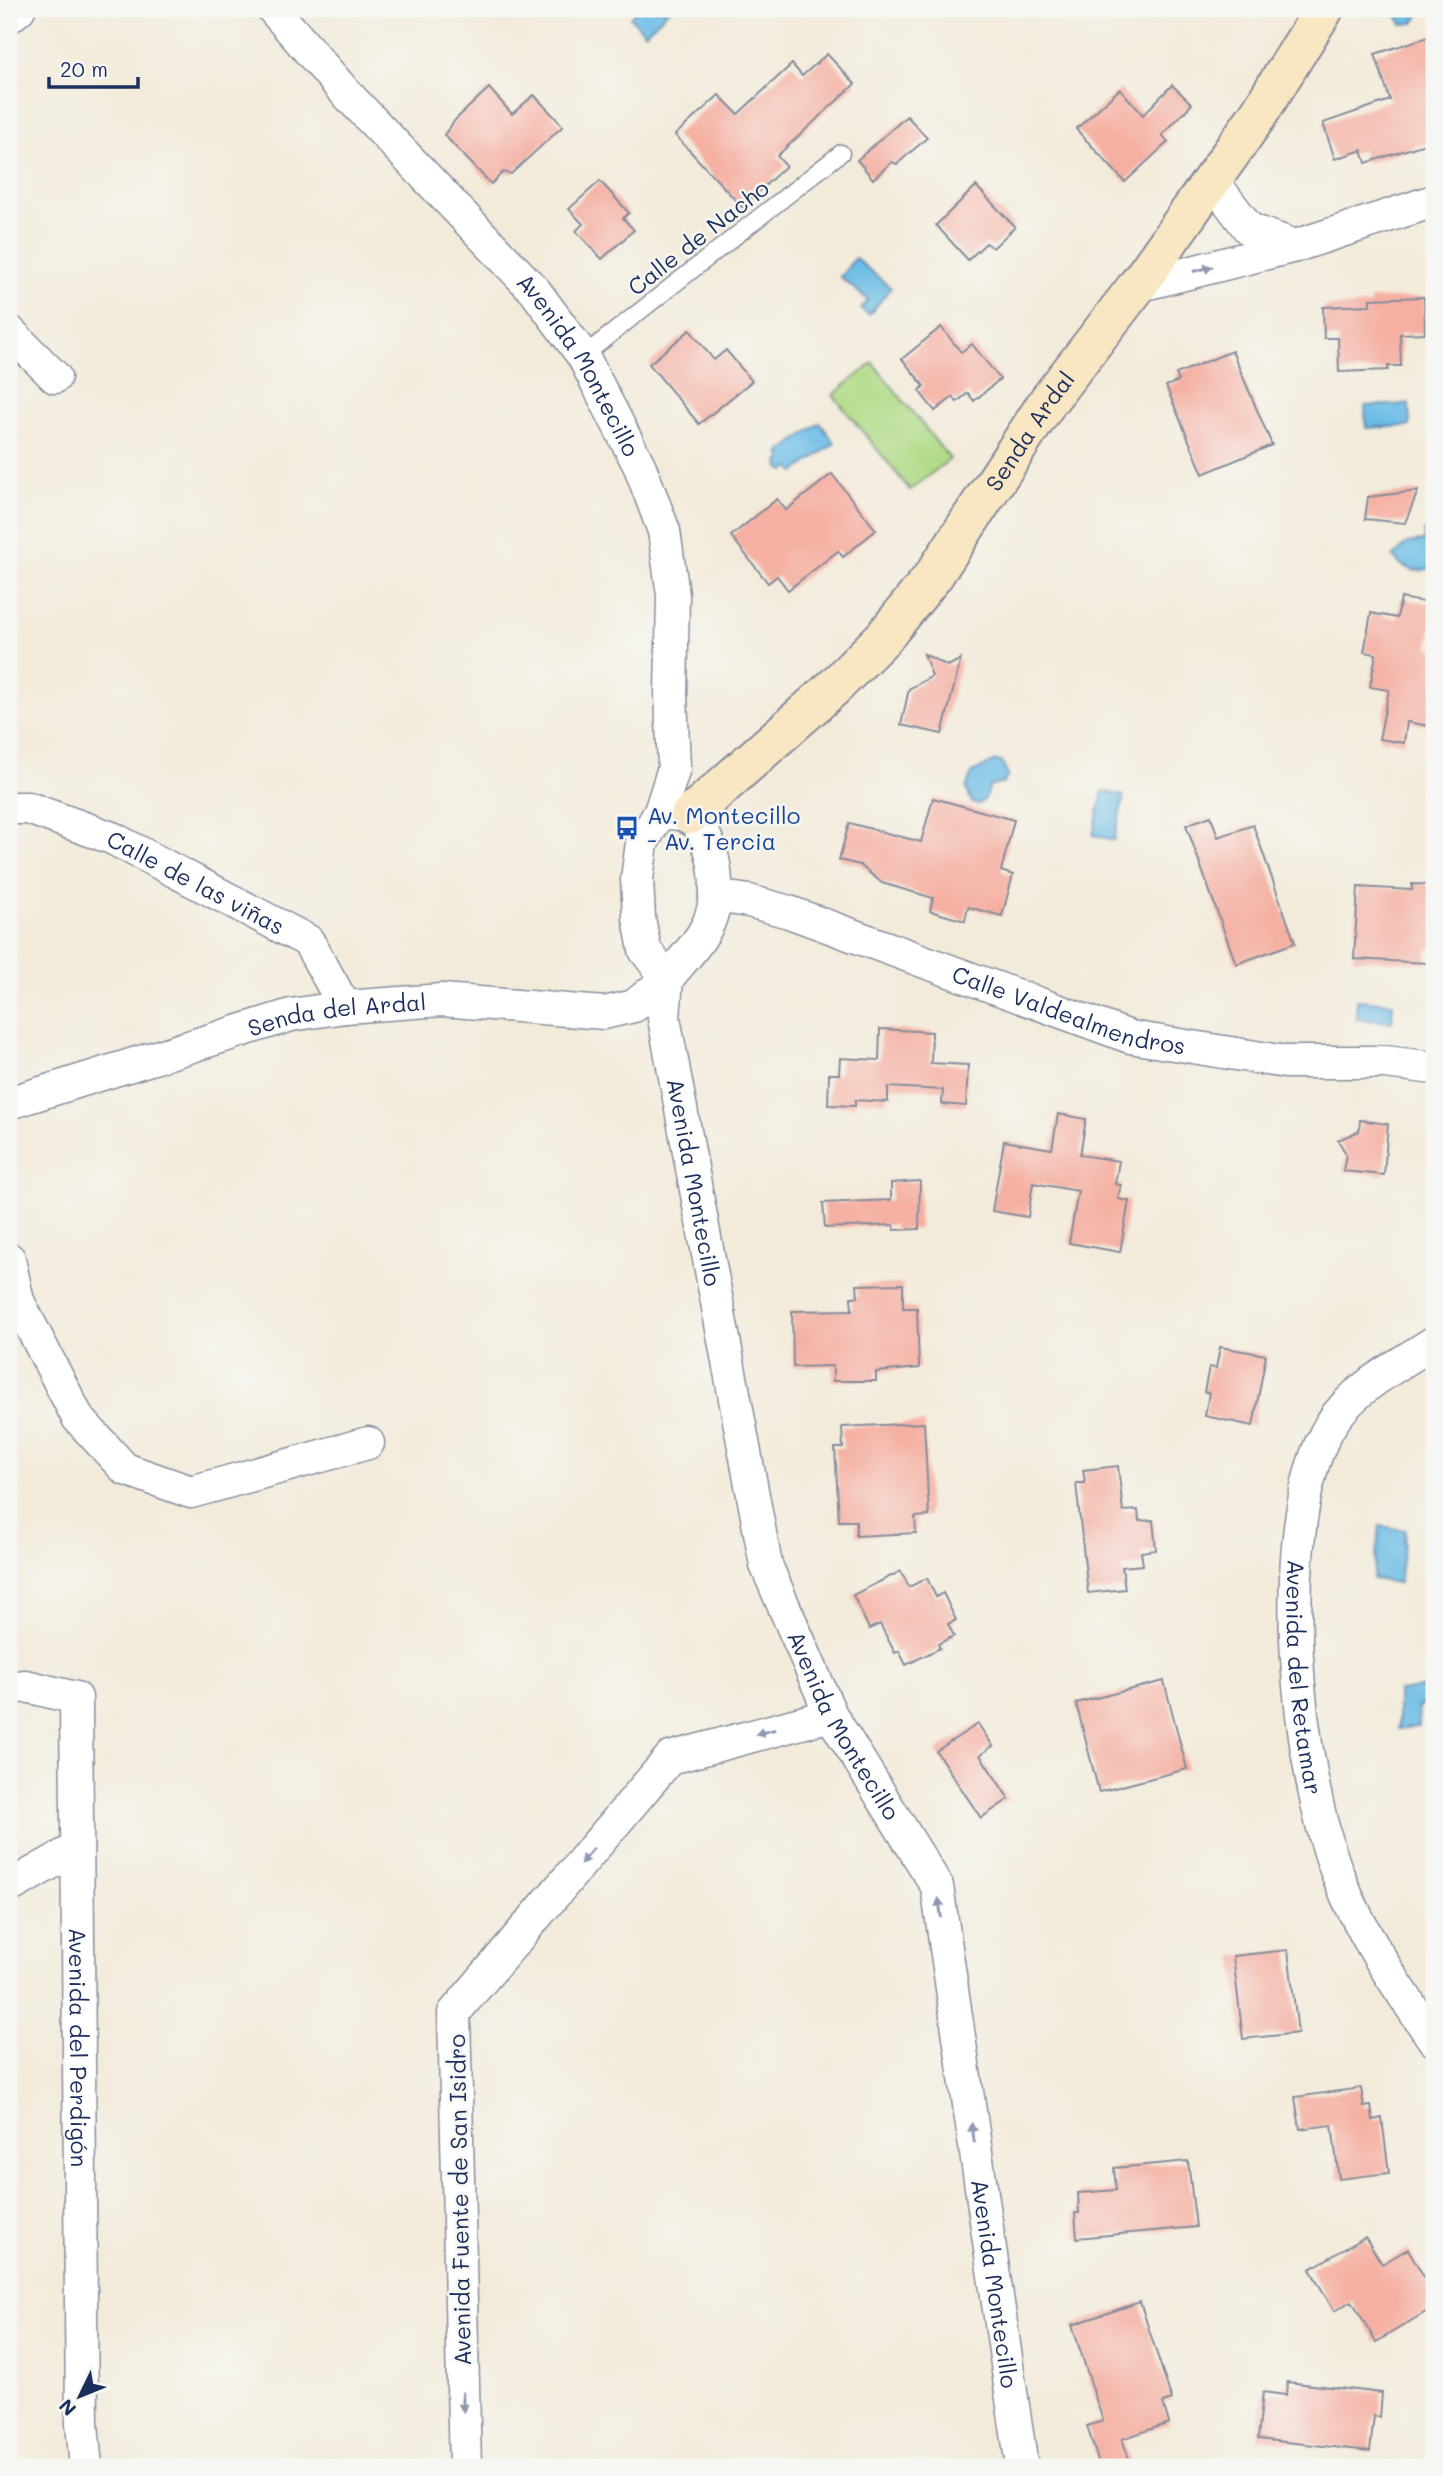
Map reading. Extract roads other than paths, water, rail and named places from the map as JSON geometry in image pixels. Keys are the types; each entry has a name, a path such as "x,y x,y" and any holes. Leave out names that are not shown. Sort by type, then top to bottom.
{"main road":[{"name":"Senda Ardal","path":"675,813 834,687 884,638 934,575 1048,401 1137,286 1258,115 1324,9"}],"street":[{"path":"9,17 19,9"},
{"name":"Avenida Montecillo","path":"273,9 344,91 535,291 583,356 640,467 664,531 673,595 671,695 675,813 642,842 637,880 639,918 645,950 667,979 664,1018 766,1565 831,1715 937,1886 1022,2467"},
{"path":"1212,180 1249,229 1295,246"},
{"path":"1137,286 1295,246 1434,201"},
{"path":"9,331 55,377"},
{"name":"Calle de las viñas","path":"9,808 28,808 112,838 309,941 345,1007"},
{"path":"675,813 702,827 715,869 715,896"},
{"name":"Senda del Ardal","path":"9,1103 291,1015 345,1007 442,1000 604,1013 634,1006 667,979 709,922 715,896"},
{"name":"Calle Valdealmendros","path":"715,896 749,901 789,912 1130,1037 1286,1062 1385,1062 1434,1068"},
{"path":"9,1259 18,1301 78,1419 125,1469 191,1492 368,1443"},
{"name":"Avenida del Retamar","path":"1434,1342 1354,1396 1333,1422 1317,1449 1304,1494 1295,1593 1297,1658 1308,1767 1339,1880 1383,1965 1434,2040"},
{"name":"Avenida del Perdigón","path":"9,1688 26,1686 76,1698 82,2424 86,2467"},
{"name":"Avenida Fuente de San Isidro","path":"465,2467 454,2013 670,1758 831,1715"},
{"path":"9,1887 77,1848"}],"lane":[{"name":"Calle de Nacho","path":"583,356 841,153"}],"water":[{"path":"638,9 670,9 645,33 630,17"},
{"path":"1388,9 1423,9 1414,23 1402,24 1394,11 1388,12"},
{"path":"855,258 891,288 869,315 861,309 868,300 840,277"},
{"path":"1409,404 1410,426 1366,428 1365,406"},
{"path":"820,423 835,443 795,472 791,467 785,471 780,468 779,463 783,457 779,453"},
{"path":"1434,520 1434,565 1418,571 1402,565 1393,557 1407,543 1424,541 1424,532"},
{"path":"995,761 1002,762 1008,776 1003,783 990,786 985,799 979,804 972,803 966,788 972,773"},
{"path":"1103,791 1124,796 1114,840 1093,835"},
{"path":"1357,1000 1393,1003 1392,1022 1356,1019"},
{"path":"1380,1526 1406,1530 1399,1583 1373,1579"},
{"path":"1434,1686 1434,1703 1418,1706 1419,1726 1398,1729 1398,1691"}],"place":[{"name":"Av. Montecillo - Av. Tercia","path":"627,828"}]}
